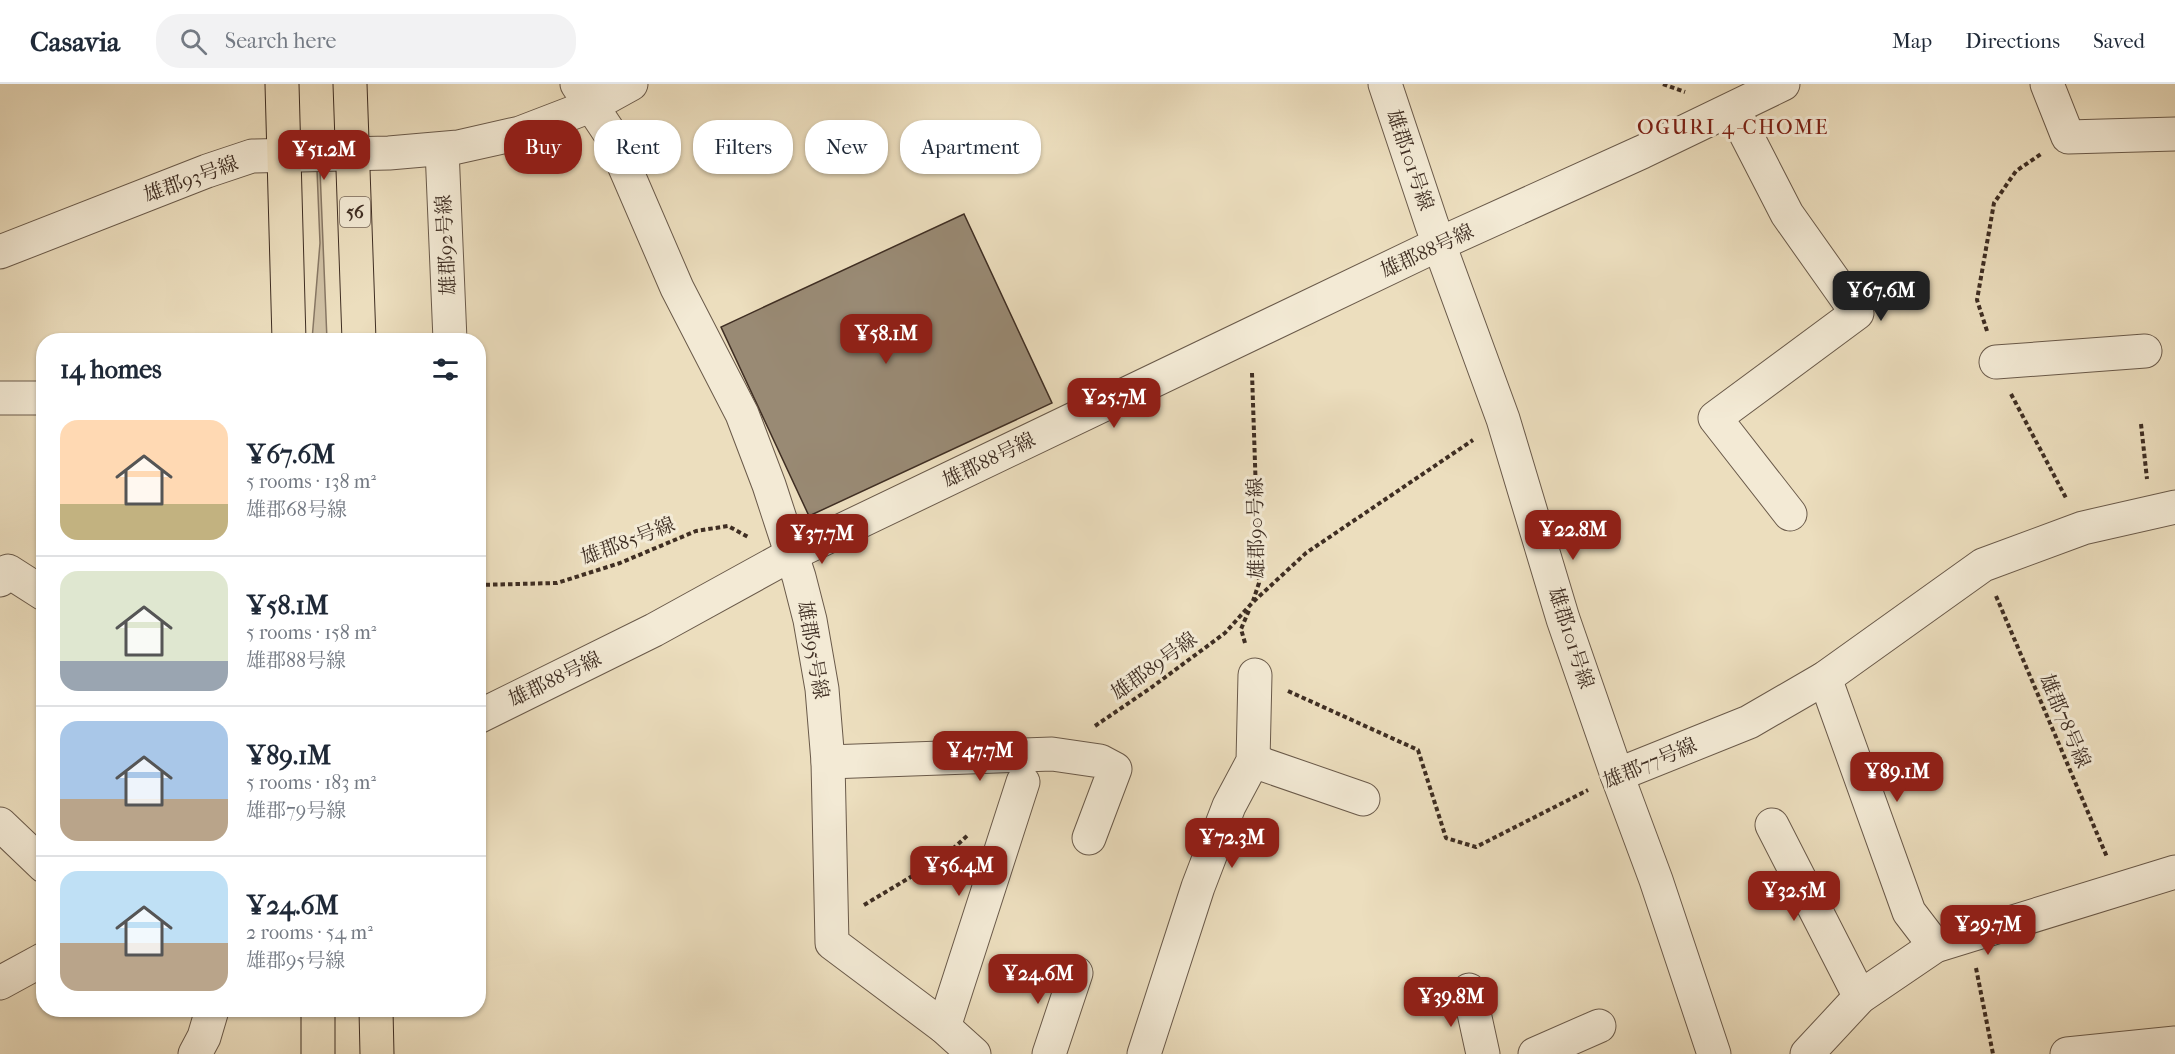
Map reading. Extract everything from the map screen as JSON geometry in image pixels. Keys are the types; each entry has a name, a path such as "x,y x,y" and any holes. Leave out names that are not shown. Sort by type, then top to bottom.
{"highway":[{"path":"282,84 289,333"},
{"name":"56","path":"350,84 359,333"},
{"path":"318,1017 318,1054"},
{"path":"376,1017 377,1054"}],"street":[{"name":"雄郡93号線","path":"0,252 207,171 252,156 354,155 458,147 520,133 585,94 631,84"},
{"name":"雄郡101号線","path":"1385,84 1439,244 1503,419 1563,619 1617,776 1656,880 1714,1054"},
{"path":"2047,84 2068,137 2175,134"},
{"name":"雄郡88号線","path":"486,713 654,630 782,560 1439,244 1733,109 1775,86"},
{"name":"雄郡95号線","path":"585,94 611,135 677,288 742,414 769,485 782,560 810,620 822,689 828,762 832,943"},
{"path":"1733,109 1787,214 1857,314 1715,418 1790,514"},
{"name":"雄郡92号線","path":"441,149 450,333"},
{"path":"1996,362 2145,351"},
{"path":"0,398 36,398"},
{"name":"雄郡77号線","path":"1617,776 1749,723 1825,678 1983,565 2083,528 2163,510"},
{"path":"0,580 8,571 36,589"},
{"path":"1143,1054 1198,887 1229,806 1252,761 1255,675"},
{"path":"1825,678 1909,912 1935,946"},
{"path":"828,762 1052,754 1100,761 1115,769 1089,838"},
{"path":"1252,761 1363,799"},
{"path":"944,1027 1023,782"},
{"path":"0,824 36,858"},
{"path":"1772,825 1860,997"},
{"path":"1807,1054 1860,997 1935,946 2175,872"},
{"path":"832,943 944,1027 974,1054"},
{"path":"0,983 36,963"},
{"path":"1049,1054 1076,973"},
{"path":"1469,990 1483,1054"},
{"path":"195,1054 204,1037 210,1017"},
{"path":"1535,1054 1599,1026"},
{"path":"2067,1054 2175,1043"}],"path":[{"name":"雄郡90号線","path":"1251,336 1259,583 1241,629 1255,675"},
{"name":"雄郡89号線","path":"1052,754 1152,687 1225,633 1252,603 1306,553 1503,419"},
{"path":"2141,423 2163,510"},
{"name":"雄郡85号線","path":"486,585 557,583 620,563 696,531 728,526 756,541 782,560"},
{"name":"雄郡78号線","path":"1983,565 2120,888"},
{"name":"雄郡77号線","path":"1255,675 1418,750 1446,838 1476,847 1617,776"},
{"path":"832,943 844,917 944,857 976,827"},
{"path":"1970,935 1993,1054"}],"shaded area":[{"path":"317,170 320,170 327,333 313,333 320,243"}],"building":[{"path":"964,214 1052,403 809,516 721,327"}],"district":[{"name":"OGURI 4-CHOME","path":"1733,127"}]}
